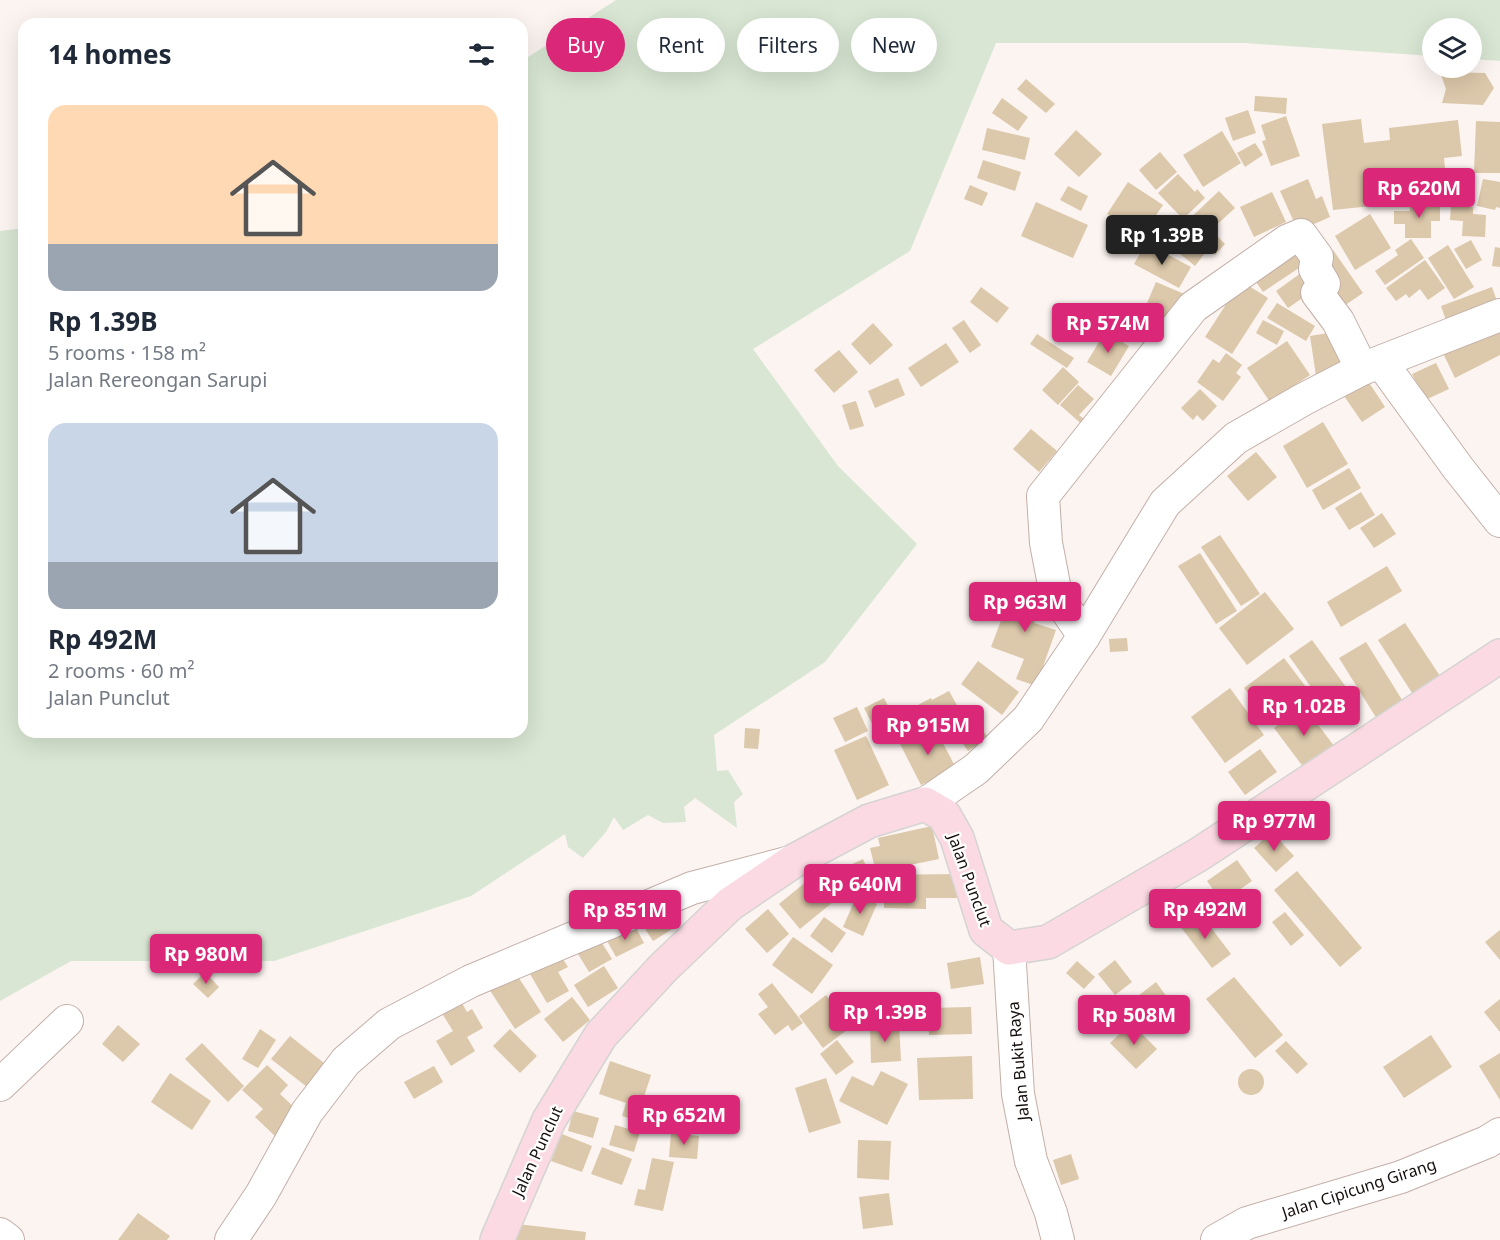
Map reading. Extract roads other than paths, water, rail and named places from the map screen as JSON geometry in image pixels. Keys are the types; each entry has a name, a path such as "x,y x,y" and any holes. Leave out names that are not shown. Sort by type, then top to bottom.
{"main road":[{"path":"1009,948 1048,942 1198,855 1500,656"},
{"name":"Jalan Punclut","path":"497,1240 549,1120 601,1035 663,968 730,904 792,862 869,821 925,804 944,815 957,838 986,930 1009,948"}],"street":[{"path":"1083,636 1056,595 1046,543 1043,496 1193,307 1287,241 1301,235 1317,257 1315,268 1324,284 1317,293 1371,366 1500,521"},
{"path":"925,804 976,770 1028,719 1083,636 1166,502 1236,438 1371,366 1500,315"},
{"path":"231,1240 261,1195 307,1112 346,1061 389,1024 471,981 692,888 792,862"},
{"name":"Jalan Bukit Raya","path":"1009,948 1018,1094 1031,1161 1051,1213 1058,1240"},
{"path":"0,1085 67,1021"},
{"name":"Jalan Cipicung Girang","path":"1217,1240 1246,1223 1401,1177 1487,1143 1500,1134"},
{"path":"0,1234 9,1240"}]}
